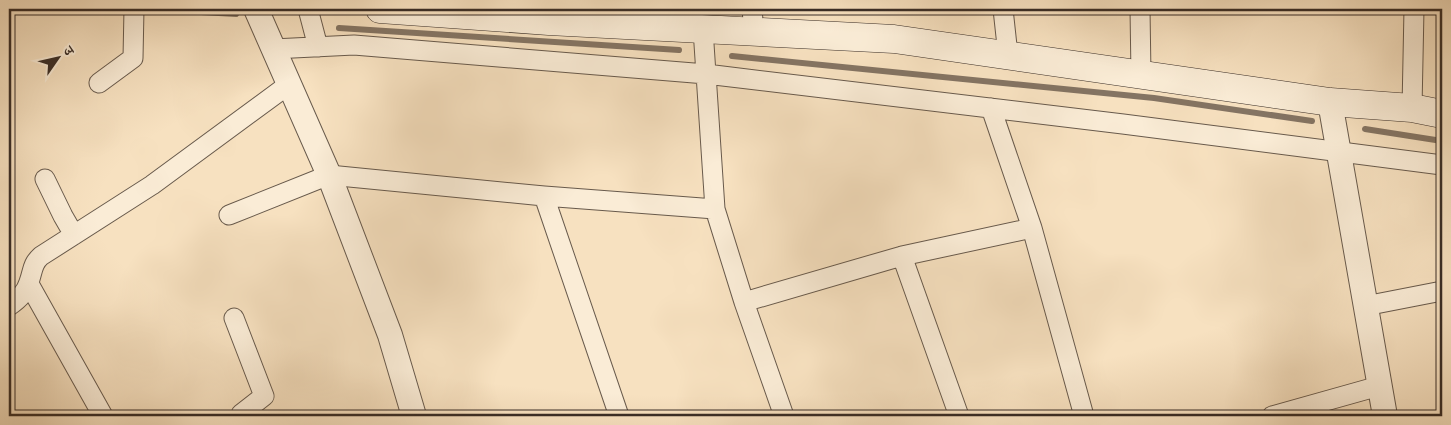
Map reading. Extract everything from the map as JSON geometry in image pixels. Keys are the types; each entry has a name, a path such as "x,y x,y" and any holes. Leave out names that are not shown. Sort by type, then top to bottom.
{"main road":[{"path":"380,9 549,21 703,29 753,20 1330,102 1412,108 1442,114"}],"street":[{"path":"99,83 133,58 134,9"},
{"path":"256,9 328,175 390,335 414,416"},
{"path":"308,9 318,47"},
{"path":"1003,9 1008,55"},
{"path":"1140,9 1141,75"},
{"path":"1412,108 1414,9"},
{"path":"703,29 715,209 744,302 784,416"},
{"path":"273,49 354,45 706,74 1442,165"},
{"path":"9,306 20,299 29,284 34,263 40,256 152,185 288,85"},
{"path":"1330,102 1385,416"},
{"path":"991,108 1032,228 1084,416"},
{"path":"229,215 328,175 544,196 715,209"},
{"path":"45,179 74,235"},
{"path":"544,196 619,416"},
{"path":"744,302 902,256 1032,228"},
{"path":"902,256 959,416"},
{"path":"29,284 103,416"},
{"path":"1365,306 1442,292"},
{"path":"234,318 264,396 239,416"},
{"path":"1272,416 1379,386"}],"waterway":[{"path":"149,9 236,14"},
{"path":"339,28 679,50"},
{"path":"732,56 1154,98 1312,121"},
{"path":"1365,129 1442,141"}]}
